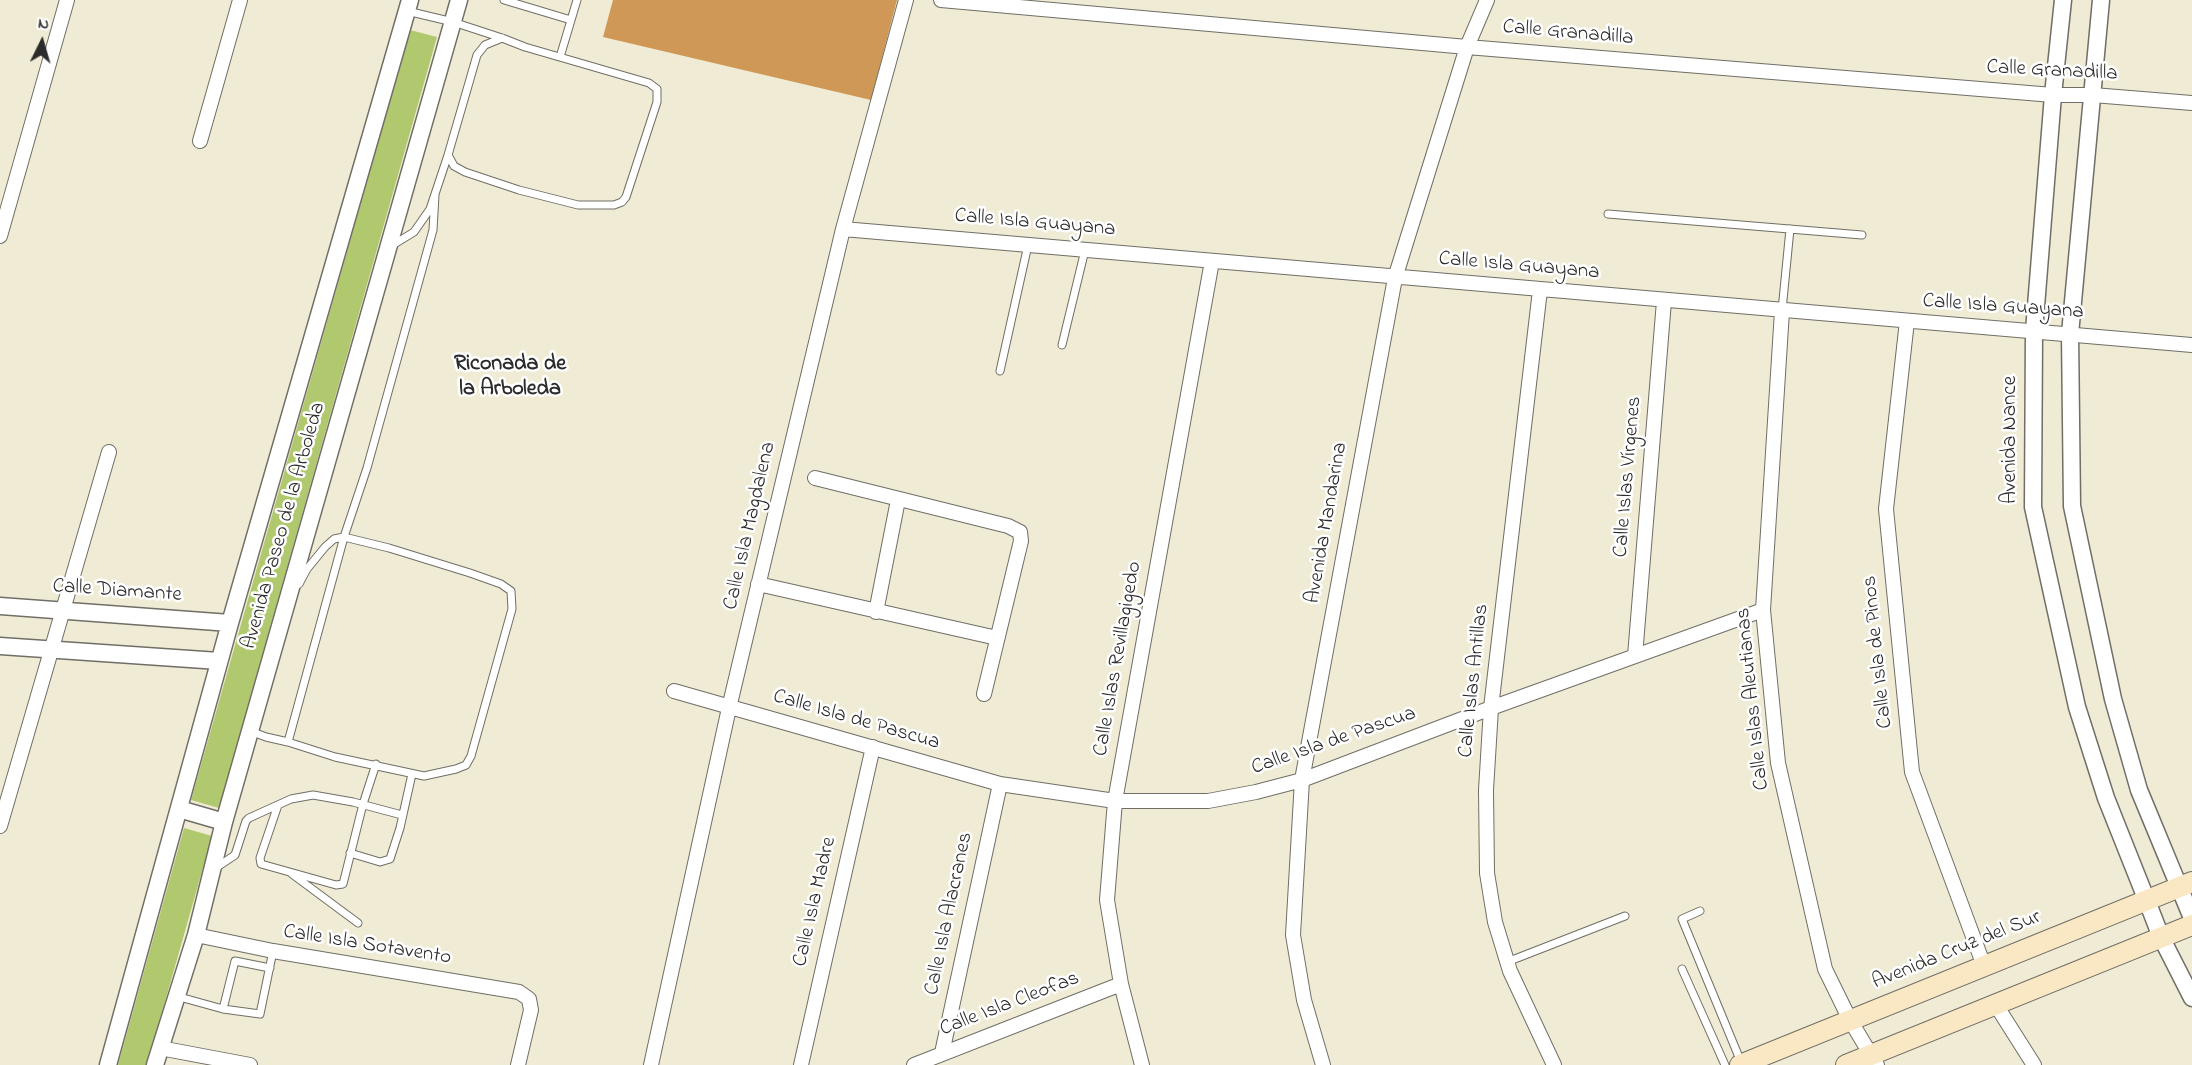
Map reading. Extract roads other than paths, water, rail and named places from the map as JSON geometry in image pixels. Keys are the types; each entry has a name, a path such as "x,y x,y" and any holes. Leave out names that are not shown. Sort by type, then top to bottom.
{"main road":[{"name":"Avenida Cruz del Sur","path":"1741,1065 2186,885"},
{"path":"1846,1065 1874,1060 1996,1005 2192,925"}],"street":[{"path":"0,236 67,0"},
{"path":"200,141 240,0"},
{"name":"Avenida Paseo de la Arboleda","path":"156,1065 196,934 224,822 459,0"},
{"name":"Calle Isla Magdalena","path":"651,1065 729,708 843,229 906,0"},
{"name":"Calle Granadilla","path":"941,0 1467,47 2053,95 2093,95 2192,103"},
{"name":"Avenida Mandarina","path":"1323,1065 1304,999 1293,935 1302,780 1395,278 1467,47 1487,0"},
{"name":"Avenida Nance","path":"2063,0 2034,331 2033,507 2077,707 2106,798 2161,937 2192,998"},
{"path":"2101,0 2070,334 2072,506 2113,699 2139,790 2186,885 2192,918"},
{"name":"Avenida Paseo de la Arboleda","path":"108,1065 219,661 408,6"},
{"name":"Calle Isla Guayana","path":"843,229 2192,345"},
{"name":"Calle Islas Revillagigedo","path":"1143,1065 1120,984 1107,900 1115,801 1212,261"},
{"name":"Calle Islas Antillas","path":"1540,290 1491,708 1486,790 1487,873 1495,922 1507,962 1554,1065"},
{"name":"Calle Islas Vírgenes","path":"1635,656 1664,301"},
{"name":"Calle Islas Aleutianas","path":"1782,311 1763,609 1778,763 1825,969 1850,1020 1874,1060"},
{"name":"Calle Isla de Pinos","path":"1906,321 1886,509 1912,772 1984,966"},
{"path":"0,826 109,452"},
{"path":"815,478 1008,526 1020,532 1021,541 984,694"},
{"path":"876,612 898,500"},
{"path":"758,585 997,638"},
{"name":"Calle Diamante","path":"0,606 230,623"},
{"name":"Calle Isla de Pascua","path":"674,691 1000,784 1115,801 1208,801 1302,780 1763,609"},
{"path":"0,646 219,661"},
{"name":"Calle Isla Madre","path":"801,1065 873,747"},
{"name":"Calle Isla Alacranes","path":"942,1053 1000,784"},
{"path":"179,809 224,822"},
{"name":"Calle Isla Sotavento","path":"196,934 273,951 519,992 529,999 531,1010 518,1065"},
{"name":"Calle Isla Cleofas","path":"914,1065 1120,984"},
{"path":"1996,1005 2034,1065"},
{"path":"160,1048 250,1065"}],"lane":[{"path":"504,0 571,20"},
{"path":"560,57 577,0"},
{"path":"408,6 525,47 649,83 657,89 657,102 626,197 622,202 614,205 578,205 519,190 465,172 454,166 448,155"},
{"path":"388,248 414,232 430,209 477,55 485,45 502,38"},
{"path":"288,742 344,537 367,468 433,230 435,195"},
{"path":"1608,214 1862,235"},
{"path":"1782,311 1790,229"},
{"path":"1000,371 1028,245"},
{"path":"1062,345 1085,250"},
{"path":"250,731 335,757 424,776 456,770 466,765 512,609 512,591 501,584 470,573 344,537 334,540 307,569 285,607"},
{"path":"278,805 260,861 264,866 336,885 343,884 363,804 376,764"},
{"path":"350,853 380,861 390,859 412,774"},
{"path":"210,872 235,855 249,818 300,796 313,795 402,814"},
{"path":"287,871 358,923"},
{"path":"1700,911 1682,919 1741,1065"},
{"path":"1507,962 1624,916"},
{"path":"176,996 223,1009 260,1014 273,951"},
{"path":"223,1009 235,961 270,968"},
{"path":"1682,969 1725,1065"}],"district":[{"name":"Riconada de la Arboleda","path":"510,378"}]}
